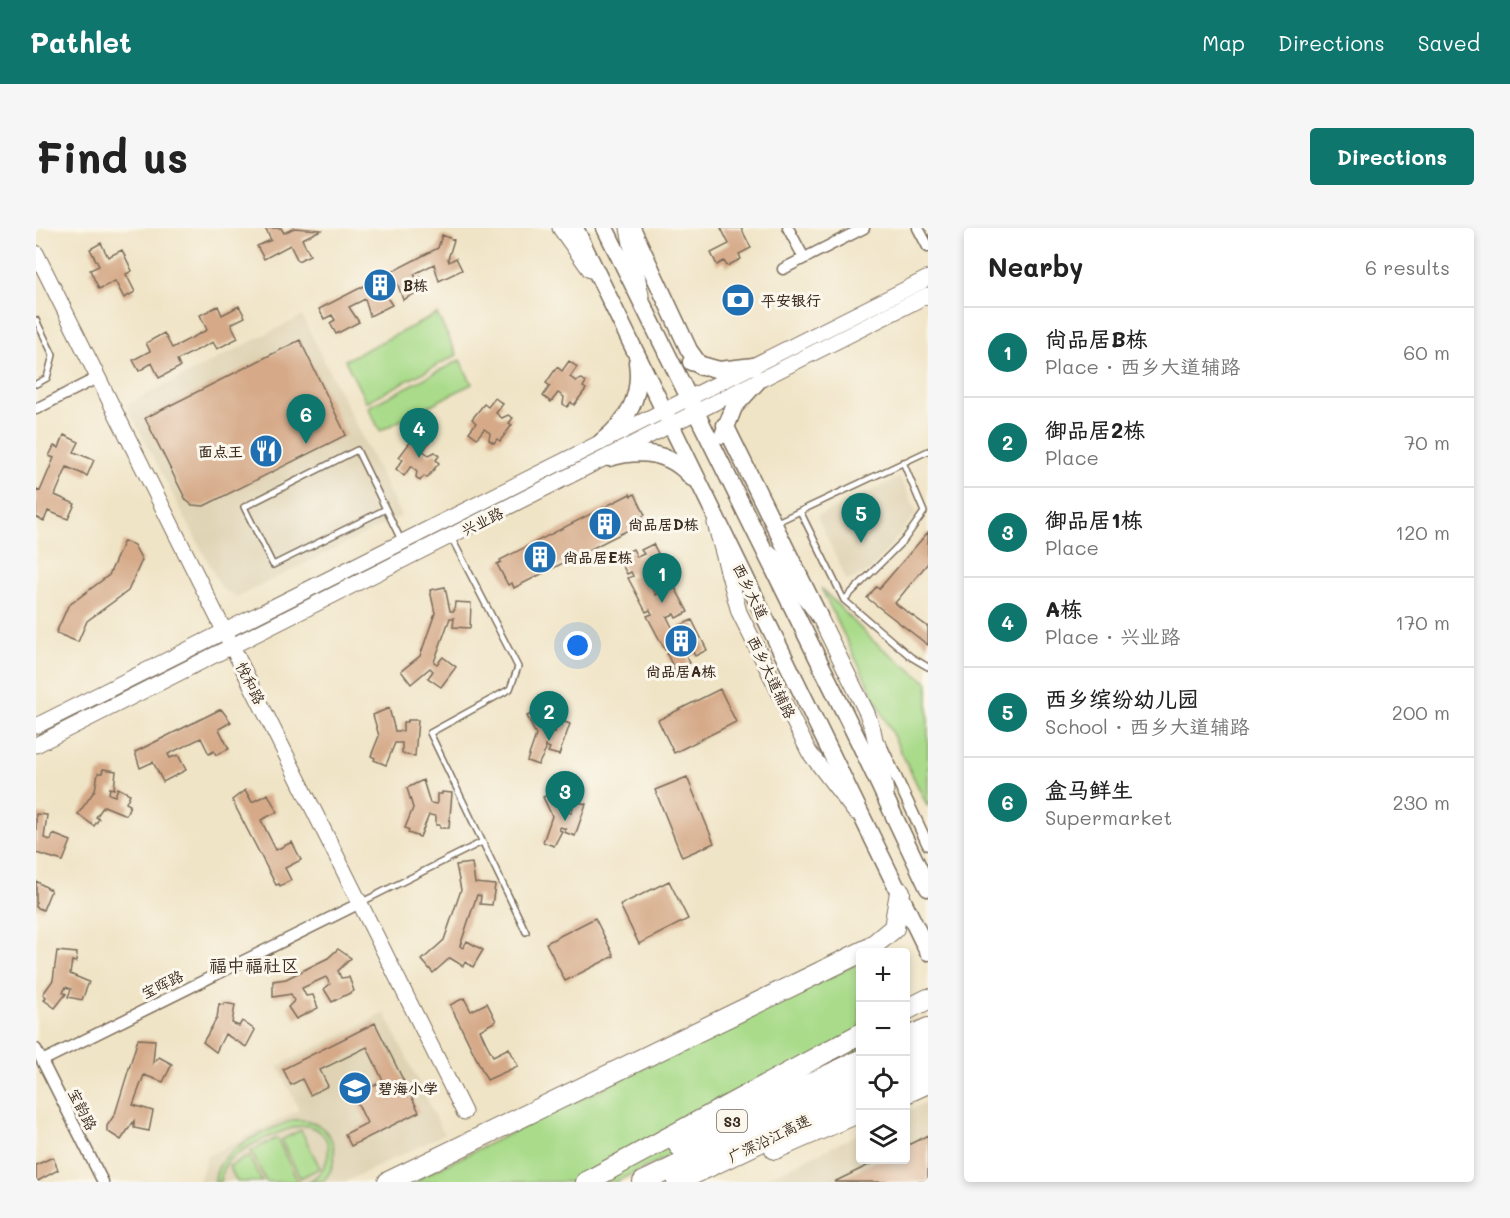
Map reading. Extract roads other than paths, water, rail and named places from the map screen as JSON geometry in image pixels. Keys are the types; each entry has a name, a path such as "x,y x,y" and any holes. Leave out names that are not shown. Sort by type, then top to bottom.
{"highway":[{"path":"388,1182 870,948 894,928 900,892"},
{"path":"910,1008 928,999"},
{"path":"910,1036 928,1028"},
{"path":"586,1182 856,1037"},
{"path":"908,1056 928,1046"},
{"name":"广深沿江高速","path":"603,1182 856,1062"},
{"path":"910,1070 928,1062"},
{"path":"642,1182 856,1080"},
{"path":"910,1091 928,1083"},
{"name":"广深沿江高速","path":"677,1182 856,1096"},
{"path":"698,1182 856,1114"}],"main road":[{"path":"560,228 608,294"},
{"name":"西乡大道","path":"575,228 928,952"},
{"name":"西乡大道","path":"605,228 726,477 859,742 928,888"},
{"path":"630,228 644,307"},
{"path":"630,228 690,350 701,367"},
{"name":"悦和路","path":"36,253 464,1112"},
{"name":"兴业路","path":"756,373 928,278"},
{"name":"兴业路","path":"36,726 601,442 667,417 756,373 928,295"},
{"path":"655,330 673,351 701,367 756,373 725,425 722,445 726,477"},
{"path":"601,442 624,422 636,400 639,373 635,349"},
{"name":"兴业路","path":"36,745 609,458 667,417"},
{"path":"725,425 873,730 891,812"},
{"path":"609,458 634,452 663,457 680,466 702,490"},
{"path":"756,534 819,616"}],"street":[{"path":"788,228 804,258"},
{"path":"783,269 864,228"},
{"path":"918,228 928,247"},
{"path":"36,409 97,378"},
{"path":"873,730 928,845"},
{"name":"宝晖路","path":"42,1061 360,903"},
{"name":"宝韵路","path":"36,1049 103,1182"}],"lane":[{"path":"36,320 53,355 47,378 36,384"},
{"path":"386,509 273,565 244,507 357,450 386,509 402,542"},
{"path":"773,523 928,451"},
{"path":"844,600 904,540 924,512 903,462"},
{"path":"800,511 844,600 911,657 928,667"},
{"path":"451,537 518,667 510,689 430,733 526,932"},
{"path":"360,903 482,842"}],"place":[{"name":"B栋","path":"380,285"},
{"name":"平安银行","path":"738,300"},
{"name":"盒马鲜生","path":"306,444"},
{"name":"面点王","path":"266,451"},
{"name":"A栋","path":"419,458"},
{"name":"尚品居D栋","path":"605,524"},
{"name":"西乡缤纷幼儿园","path":"861,543"},
{"name":"尚品居E栋","path":"540,557"},
{"name":"尚品居B栋","path":"662,603"},
{"name":"尚品居A栋","path":"681,641"},
{"name":"御品居2栋","path":"549,741"},
{"name":"御品居1栋","path":"565,821"},
{"name":"碧海小学","path":"355,1088"}],"district":[{"name":"福中福社区","path":"254,965"}]}
